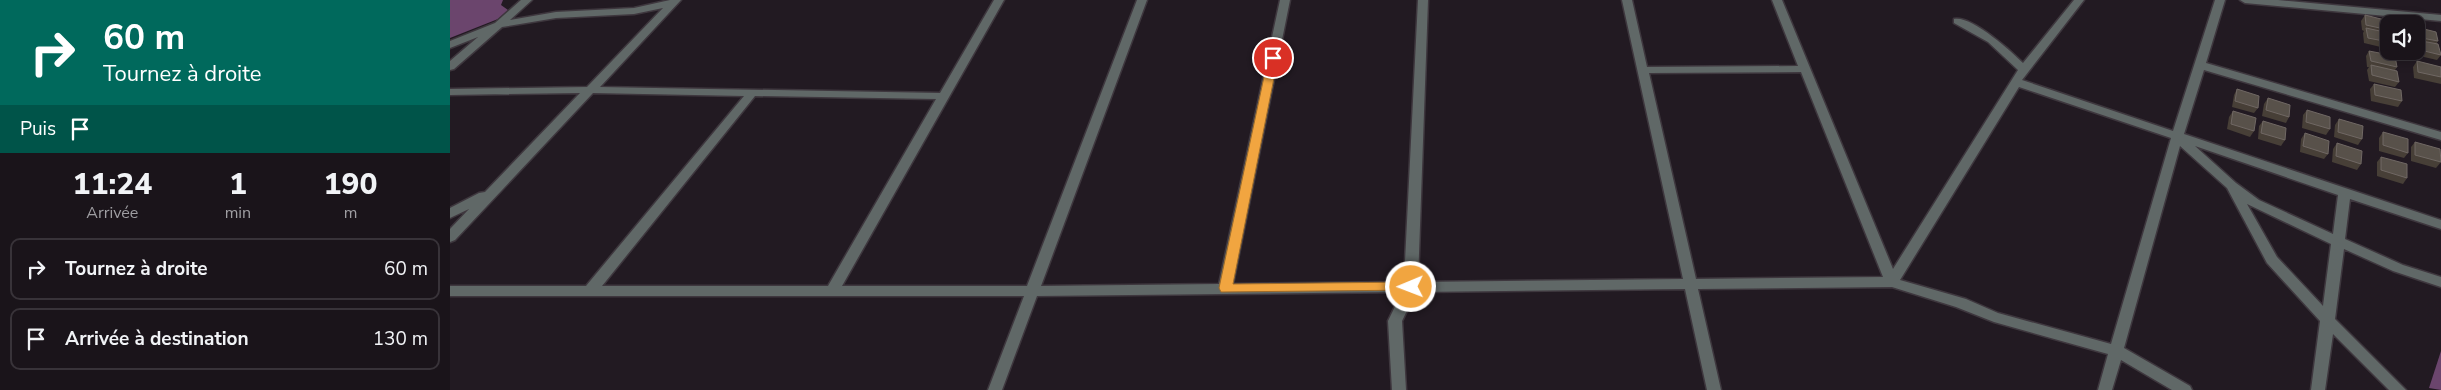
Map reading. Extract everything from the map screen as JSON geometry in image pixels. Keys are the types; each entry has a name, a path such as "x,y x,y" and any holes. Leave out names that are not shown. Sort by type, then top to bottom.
{"street":[{"path":"450,67 527,0"},
{"path":"832,291 999,0"},
{"path":"995,390 1142,0"},
{"path":"1225,288 1284,0"},
{"path":"1399,390 1396,321 1411,287 1423,0"},
{"path":"1627,0 1714,390"},
{"path":"1777,0 1892,282"},
{"path":"1892,282 2024,69 2079,0"},
{"path":"2105,390 2177,136 2220,0"},
{"path":"2245,0 2441,18"},
{"path":"450,45 498,25 556,15 634,11 674,2"},
{"path":"450,237 674,2"},
{"path":"1958,21 1992,40 2024,69"},
{"path":"2199,66 2441,136"},
{"path":"1642,70 1805,69"},
{"path":"2016,82 2441,225"},
{"path":"450,92 590,90 944,96"},
{"path":"590,291 752,93"},
{"path":"2177,136 2232,186 2256,204 2398,268 2441,282"},
{"path":"2232,186 2272,260 2327,320 2399,390"},
{"path":"450,214 495,190"},
{"path":"2318,390 2345,193"},
{"path":"450,291 1033,291 1892,282 1961,303 1994,317 2116,351 2185,390"}],"shaded area":[{"path":"450,0 503,0 501,5 508,10 498,19 450,38"},
{"path":"2441,351 2441,390 2429,388"}],"building":[{"path":"2365,15 2380,19 2380,28 2366,25"},
{"path":"2366,28 2380,31 2380,40 2368,38"},
{"path":"2425,29 2436,32 2438,41 2425,39"},
{"path":"2425,42 2438,44 2441,55 2425,51"},
{"path":"2369,51 2380,53 2380,60 2396,60 2397,67 2371,61"},
{"path":"2417,61 2441,67 2441,77 2418,72"},
{"path":"2371,65 2397,71 2399,82 2372,75"},
{"path":"2374,84 2401,90 2402,101 2375,95"},
{"path":"2237,89 2259,96 2258,108 2235,101"},
{"path":"2268,98 2290,105 2289,117 2266,110"},
{"path":"2307,110 2330,117 2330,129 2306,122"},
{"path":"2233,111 2256,118 2254,131 2231,124"},
{"path":"2339,119 2363,126 2362,139 2338,132"},
{"path":"2263,121 2286,128 2285,140 2261,133"},
{"path":"2383,132 2408,139 2408,153 2383,145"},
{"path":"2305,133 2329,141 2328,154 2303,146"},
{"path":"2415,142 2440,149 2441,162 2415,155"},
{"path":"2337,143 2362,151 2361,164 2336,156"},
{"path":"2381,157 2407,164 2407,178 2381,170"}],"route":[{"path":"1273,58 1225,288 1411,287"}]}
